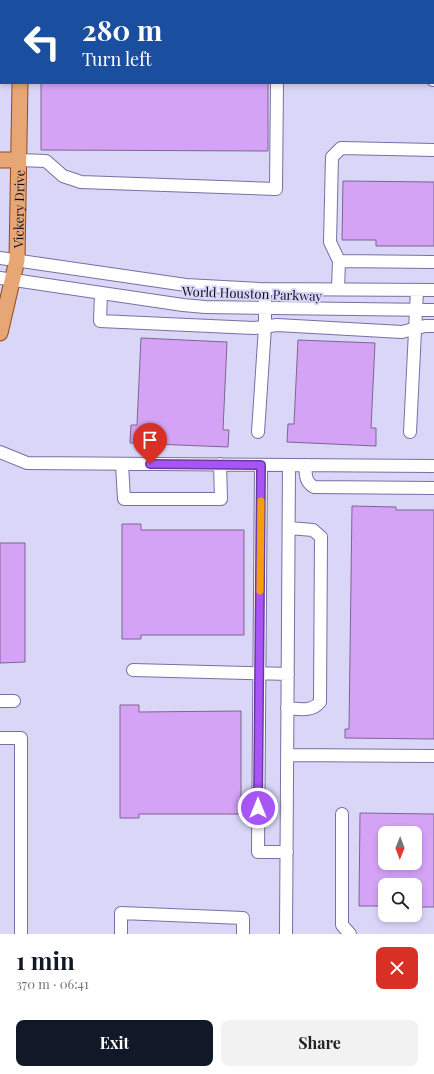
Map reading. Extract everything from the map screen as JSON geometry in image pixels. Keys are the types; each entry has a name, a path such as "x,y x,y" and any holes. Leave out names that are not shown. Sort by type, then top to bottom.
{"main road":[{"name":"Vickery Drive","path":"0,333 6,279 17,260 20,84"},
{"path":"0,160 18,160"}],"street":[{"path":"18,160 46,161 64,176 81,182 276,189 277,84"},
{"path":"338,289 339,262 330,242 332,157 341,148 434,150"},
{"name":"World Houston Parkway","path":"0,258 192,286 266,289 434,290"},
{"path":"339,262 434,262"},
{"name":"World Houston Parkway","path":"6,279 145,300 205,307 434,310"},
{"path":"145,300 147,280"},
{"path":"258,432 266,289"},
{"path":"410,432 417,290"},
{"path":"101,293 100,321 254,328 277,325 402,332 426,326 434,326"},
{"path":"0,452 27,463 434,466"},
{"path":"122,464 124,499 221,499 220,464"},
{"path":"261,465 258,852 287,852"},
{"path":"286,934 289,465"},
{"path":"305,465 308,484 314,487 434,488"},
{"path":"288,708 312,709 320,702 321,537 313,530 289,528"},
{"path":"133,670 288,674"},
{"path":"0,701 14,701"},
{"path":"0,738 21,738 21,934"},
{"path":"287,755 434,756"},
{"path":"342,814 342,925 350,934"},
{"path":"121,934 121,913 243,918 243,934"}],"building":[{"path":"41,84 268,84 268,151 41,150"},
{"path":"343,181 434,182 434,246 376,246 376,240 342,240"},
{"path":"141,338 227,342 223,430 229,430 228,447 130,443 131,425 137,425"},
{"path":"298,340 375,343 371,428 376,428 376,446 287,442 288,424 294,424"},
{"path":"352,506 396,507 396,510 434,510 434,739 345,738 345,729 349,729"},
{"path":"122,524 141,524 141,530 244,530 244,635 141,635 141,639 122,639"},
{"path":"0,543 25,543 25,662 0,663"},
{"path":"120,705 139,705 139,712 241,711 241,814 139,814 139,818 120,818"},
{"path":"360,813 434,814 434,907 422,907 422,878 378,878 378,906 359,906"}],"slow traffic":[{"path":"260,591 261,501"}],"route":[{"path":"150,464 261,465 258,808"}]}
